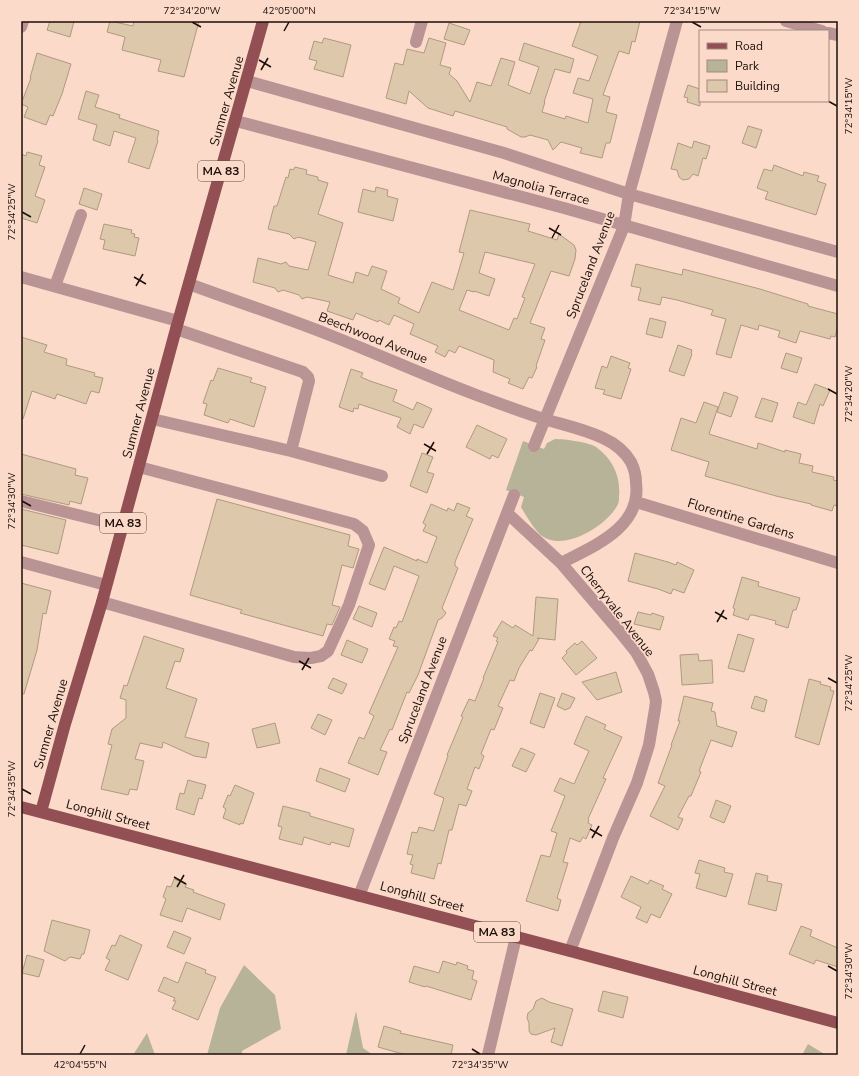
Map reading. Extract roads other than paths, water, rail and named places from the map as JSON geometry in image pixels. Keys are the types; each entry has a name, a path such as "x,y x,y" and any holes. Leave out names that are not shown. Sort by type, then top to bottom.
{"main road":[{"name":"Sumner Avenue","path":"41,812 65,724 102,602 177,325 190,284 263,21"},
{"name":"Longhill Street","path":"21,807 838,1023"}],"street":[{"path":"21,27 22,21"},
{"path":"416,42 422,21"},
{"name":"Spruceland Avenue","path":"534,446 624,226 629,194 678,21"},
{"path":"786,21 818,30"},
{"name":"Magnolia Terrace","path":"247,81 504,153 629,194 838,252"},
{"name":"Magnolia Terrace","path":"236,121 624,226 838,286"},
{"path":"55,286 81,215"},
{"path":"21,277 55,286 177,325 303,372 308,377 308,386 291,451"},
{"name":"Beechwood Avenue","path":"190,284 328,334 449,385 545,419 572,426 599,436 613,443 631,463 636,475 636,502"},
{"path":"152,419 291,451 382,476"},
{"path":"102,602 294,657 311,658 321,656 328,650 349,605 369,545 362,531 354,524 138,467"},
{"name":"Spruceland Avenue","path":"359,896 514,495"},
{"path":"21,501 122,526"},
{"path":"561,563 614,533 625,523 636,502"},
{"name":"Florentine Gardens","path":"636,502 838,563"},
{"name":"Cherryvale Avenue","path":"507,513 561,563 636,652 648,674 656,701 652,730 637,783 584,912 570,951"},
{"path":"21,562 106,585"},
{"path":"488,1055 516,937"}]}
